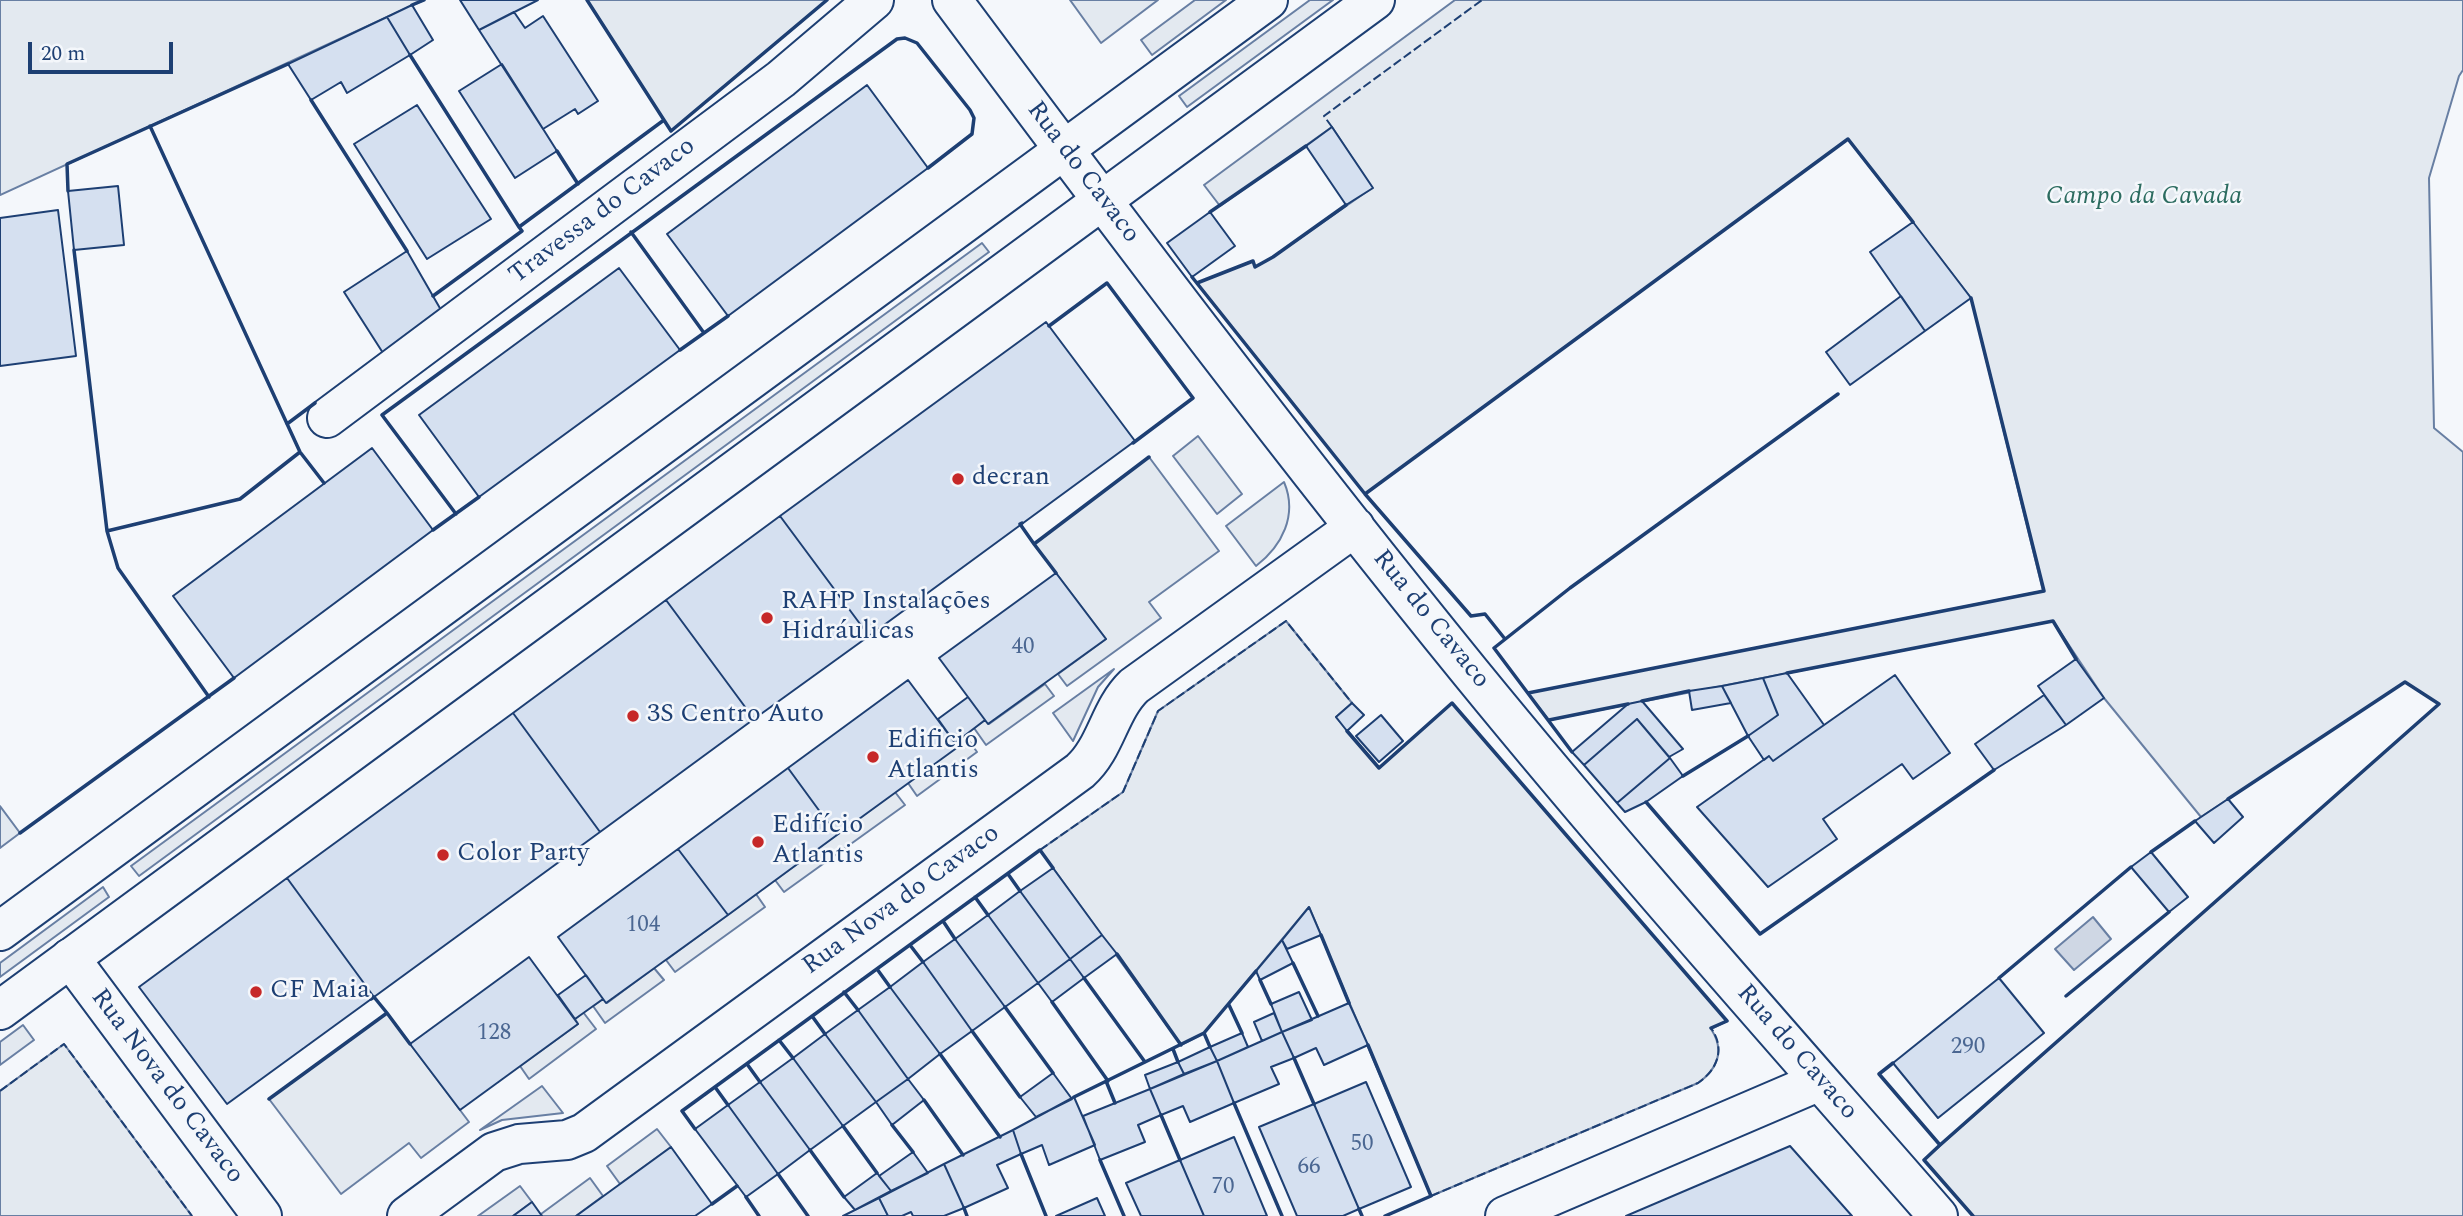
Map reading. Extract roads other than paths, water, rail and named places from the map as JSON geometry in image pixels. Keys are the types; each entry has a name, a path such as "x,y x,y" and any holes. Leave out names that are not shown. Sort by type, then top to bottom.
{"street":[{"name":"Travessa do Cavaco","path":"327,418 781,79 874,0"},
{"name":"Rua do Cavaco","path":"952,0 1207,339 1473,675 1620,852 1938,1216"},
{"path":"0,930 1268,0"},
{"path":"0,1010 1376,0"},
{"name":"Rua Nova do Cavaco","path":"407,1216 494,1152 519,1144 567,1140 584,1133 1080,771 1095,755 1117,705 1134,686 1355,527"},
{"name":"Rua Nova do Cavaco","path":"70,958 262,1216"},
{"path":"1505,1216 1820,1081"}],"place":[{"name":"decran","path":"958,479"},
{"name":"RAHP Instalações Hidráulicas","path":"767,618"},
{"name":"3S Centro Auto","path":"633,716"},
{"name":"Edificio Atlantis","path":"873,757"},
{"name":"Edifício Atlantis","path":"758,842"},
{"name":"Color Party","path":"443,855"},
{"name":"CF Maia","path":"256,992"}],"park label":[{"name":"Campo da Cavada","path":"2144,198"}]}
